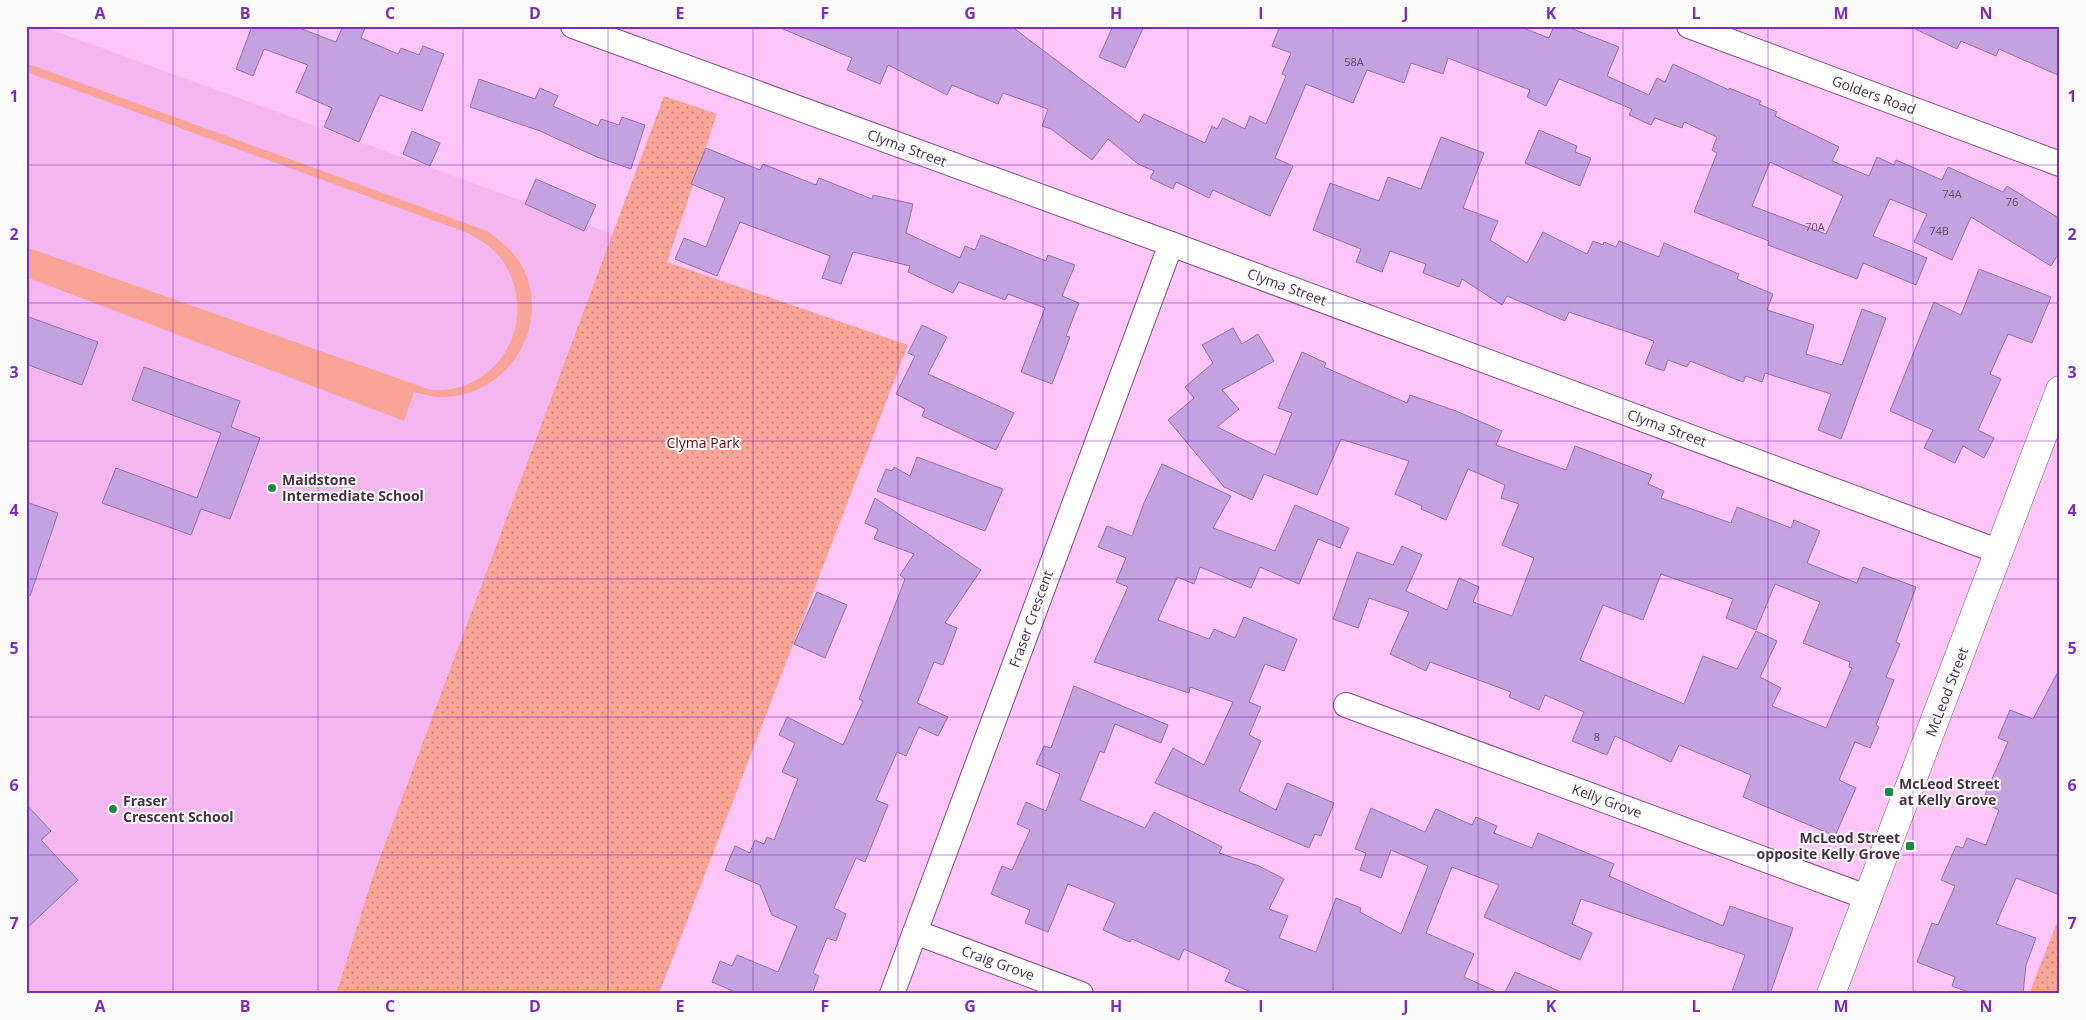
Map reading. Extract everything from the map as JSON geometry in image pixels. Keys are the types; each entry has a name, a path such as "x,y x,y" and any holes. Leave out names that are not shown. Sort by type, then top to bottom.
{"street":[{"name":"Clyma Street","path":"573,26 1171,244 2000,552"},
{"name":"Golders Road","path":"1689,26 2060,164"},
{"name":"Fraser Crescent","path":"892,994 1171,244"},
{"name":"McLeod Street","path":"1831,994 2060,390"},
{"name":"Kelly Grove","path":"1346,705 1869,898"},
{"name":"Craig Grove","path":"915,932 1081,994"}],"shaded area":[{"name":"Maidstone Intermediate School","path":"26,26 41,26 613,234 373,876 336,994 26,994"}],"green space":[{"path":"26,63 487,231 517,258 524,270 531,292 532,313 528,334 519,353 506,370 489,383 469,392 443,397 414,392 404,421 26,277 26,247 431,390 454,388 475,381 492,368 505,352 514,333 517,312 515,290 507,268 490,247 468,233 26,72"},
{"name":"Clyma Park","path":"664,96 717,114 667,262 908,345 659,994 336,994 373,876"},
{"path":"2060,915 2060,994 2029,994"}],"building":[{"path":"252,26 294,26 336,42 343,26 366,26 361,38 398,54 401,48 419,55 423,46 444,54 422,111 380,95 359,142 324,127 332,108 296,92 308,65 264,49 253,76 236,69"},
{"path":"776,26 1011,26 1139,123 1144,114 1205,143 1212,126 1217,129 1223,118 1245,129 1250,116 1266,124 1286,76 1282,74 1291,53 1272,46 1280,26 1518,26 1549,38 1554,26 1565,26 1619,47 1607,76 1649,95 1657,78 1665,82 1673,64 1729,90 1729,88 1761,101 1759,104 1777,112 1775,116 1839,147 1832,161 1869,176 1877,157 1894,165 1896,160 1942,180 1948,167 2003,192 2007,186 2060,219 2060,251 2051,266 1971,217 1952,260 1914,242 1927,214 1890,199 1873,236 1927,258 1916,285 1863,263 1857,279 1768,245 1769,241 1694,212 1717,153 1712,150 1717,137 1684,122 1682,128 1655,118 1651,125 1629,115 1632,109 1559,79 1546,106 1527,97 1530,90 1448,58 1443,74 1411,63 1404,83 1367,70 1353,103 1306,84 1275,158 1293,166 1270,216 1213,190 1209,198 1176,182 1173,189 1150,178 1154,171 1138,164 1108,139 1092,160 1051,129 1042,126 1048,109 1003,93 998,104 952,85 947,95 888,65 880,84 847,70 852,58","holes":["1770,162 1843,196 1826,234 1752,206"]},
{"path":"1113,26 1144,26 1125,68 1099,57"},
{"path":"1909,26 2060,26 2060,76 1999,49 1996,56 1961,41 1957,49"},
{"path":"479,79 535,99 540,88 558,96 553,106 598,126 601,119 619,125 622,117 645,125 631,169 597,157 540,131 470,107"},
{"path":"1539,130 1577,146 1575,152 1591,158 1580,186 1525,163"},
{"path":"412,131 440,143 430,166 403,154"},
{"path":"1441,137 1484,153 1463,208 1498,221 1490,240 1527,263 1543,232 1587,254 1593,241 1603,245 1604,242 1616,247 1619,241 1659,257 1664,243 1739,274 1737,279 1773,294 1767,310 1814,325 1806,354 1842,365 1862,309 1886,318 1841,439 1818,430 1831,394 1765,373 1762,382 1746,376 1743,382 1690,361 1687,367 1668,360 1664,371 1645,364 1654,341 1569,312 1565,321 1507,296 1502,305 1462,279 1459,287 1423,273 1426,264 1390,251 1382,272 1356,262 1361,249 1313,230 1330,183 1379,201 1388,177 1421,189"},
{"path":"706,148 760,170 763,164 816,185 819,178 872,199 873,195 913,204 906,233 960,258 965,246 975,250 981,235 1046,261 1048,255 1075,265 1062,296 1079,303 1066,336 1070,337 1052,384 1021,372 1045,308 1008,294 1005,300 959,282 953,293 908,272 910,266 853,252 841,284 822,278 830,256 740,222 717,276 675,259 684,238 706,247 725,198 691,184"},
{"path":"536,179 596,205 584,231 525,204"},
{"path":"1979,269 2051,297 2032,343 2008,334 1990,374 2001,379 1978,430 1994,438 1984,458 1963,446 1955,463 1924,448 1933,430 1890,411 1934,302 1961,315"},
{"path":"26,316 98,342 82,385 26,364"},
{"path":"922,325 947,337 928,374 1014,413 996,450 922,416 925,409 896,394 915,356 908,353"},
{"path":"1233,328 1242,344 1258,334 1274,361 1222,390 1239,409 1217,427 1275,455 1292,413 1278,408 1302,352 1326,363 1324,367 1407,403 1410,395 1456,411 1502,431 1496,445 1566,470 1575,446 1652,475 1648,484 1664,491 1661,498 1731,523 1737,507 1791,528 1794,520 1820,531 1807,563 1857,583 1863,567 1916,587 1896,642 1900,644 1886,677 1894,680 1876,725 1879,727 1870,748 1855,742 1839,780 1856,788 1835,836 1743,797 1751,775 1679,745 1671,762 1615,736 1607,755 1572,741 1584,712 1545,695 1539,710 1509,697 1511,692 1430,662 1426,671 1390,654 1409,612 1369,598 1358,628 1333,619 1357,552 1393,565 1402,546 1422,555 1406,591 1447,610 1459,578 1479,587 1473,602 1512,616 1534,558 1502,545 1519,504 1501,498 1505,485 1468,469 1446,520 1421,509 1422,506 1395,494 1409,461 1341,439 1317,495 1264,474 1252,500 1224,487 1168,420 1194,398 1185,387 1213,363 1202,345","holes":["1661,574 1733,599 1726,618 1756,630 1775,584 1820,602 1803,643 1850,662 1849,667 1852,668 1826,728 1772,706 1781,688 1760,677 1777,641 1756,631 1737,669 1703,656 1684,704 1580,660 1603,605 1643,620"]},
{"path":"144,367 240,401 231,427 260,438 230,519 201,509 191,535 102,503 116,468 197,498 221,433 132,400"},
{"path":"917,457 1003,489 985,531 877,491 886,469 892,471 894,467 910,476"},
{"path":"1162,464 1231,496 1213,528 1275,551 1295,505 1349,528 1340,548 1318,539 1299,584 1260,567 1251,588 1200,567 1194,584 1177,577 1158,620 1209,639 1214,629 1235,638 1244,617 1297,639 1284,671 1265,664 1249,702 1261,707 1249,735 1261,741 1239,791 1276,810 1287,783 1334,803 1321,836 1315,834 1309,848 1155,783 1173,748 1204,765 1233,702 1190,687 1189,693 1094,662 1128,587 1116,582 1126,558 1098,547 1107,526 1132,536 1144,503"},
{"path":"875,498 981,570 945,623 957,628 943,665 934,662 917,703 948,717 938,736 919,727 906,756 897,752 876,800 888,805 865,862 856,858 834,908 846,914 836,941 827,938 813,973 819,976 812,994 740,994 712,982 720,961 732,966 737,955 778,972 797,926 772,915 760,885 725,870 735,846 750,853 755,840 764,844 767,837 774,840 798,779 782,772 795,743 779,735 787,717 843,745 863,701 859,699 905,579 900,575 914,554 874,539 878,529 865,523"},
{"path":"26,502 58,513 30,596 26,595"},
{"path":"817,592 847,605 825,658 794,644"},
{"path":"2060,668 2060,895 2016,878 1996,924 2036,938 2026,965 2023,994 1974,994 1952,986 1955,977 1917,962 1932,923 1938,925 1955,886 1941,880 1956,846 1963,848 1967,838 1986,845 1999,810 1982,802 2008,742 1998,738 2010,710 2033,719"},
{"path":"1074,686 1168,725 1161,743 1115,724 1104,753 1100,751 1080,800 1145,828 1154,812 1222,847 1219,853 1259,866 1284,879 1269,909 1288,916 1279,938 1316,952 1336,898 1361,908 1360,912 1401,934 1428,866 1391,850 1381,878 1360,870 1366,853 1355,849 1371,808 1425,832 1436,809 1472,825 1476,817 1497,826 1494,833 1532,848 1538,833 1614,864 1609,876 1723,926 1730,906 1793,928 1770,994 1731,994 1745,955 1581,899 1572,924 1592,933 1580,960 1484,917 1499,885 1452,867 1426,933 1474,954 1464,977 1502,994 1256,994 1225,981 1230,970 1184,949 1179,960 1132,939 1130,942 1103,930 1115,903 1068,884 1048,932 1025,923 1030,910 991,894 1002,866 1012,870 1030,830 1017,824 1026,802 1046,811 1060,774 1036,764 1044,746 1051,748"},
{"path":"26,804 51,831 41,840 78,880 26,929"},
{"path":"1515,972 1566,994 1504,994"}],"place":[{"name":"Maidstone Intermediate School","path":"272,488"},
{"name":"McLeod Street at Kelly Grove","path":"1889,792"},
{"name":"Fraser Crescent School","path":"113,809"},
{"name":"McLeod Street opposite Kelly Grove","path":"1910,846"}]}
